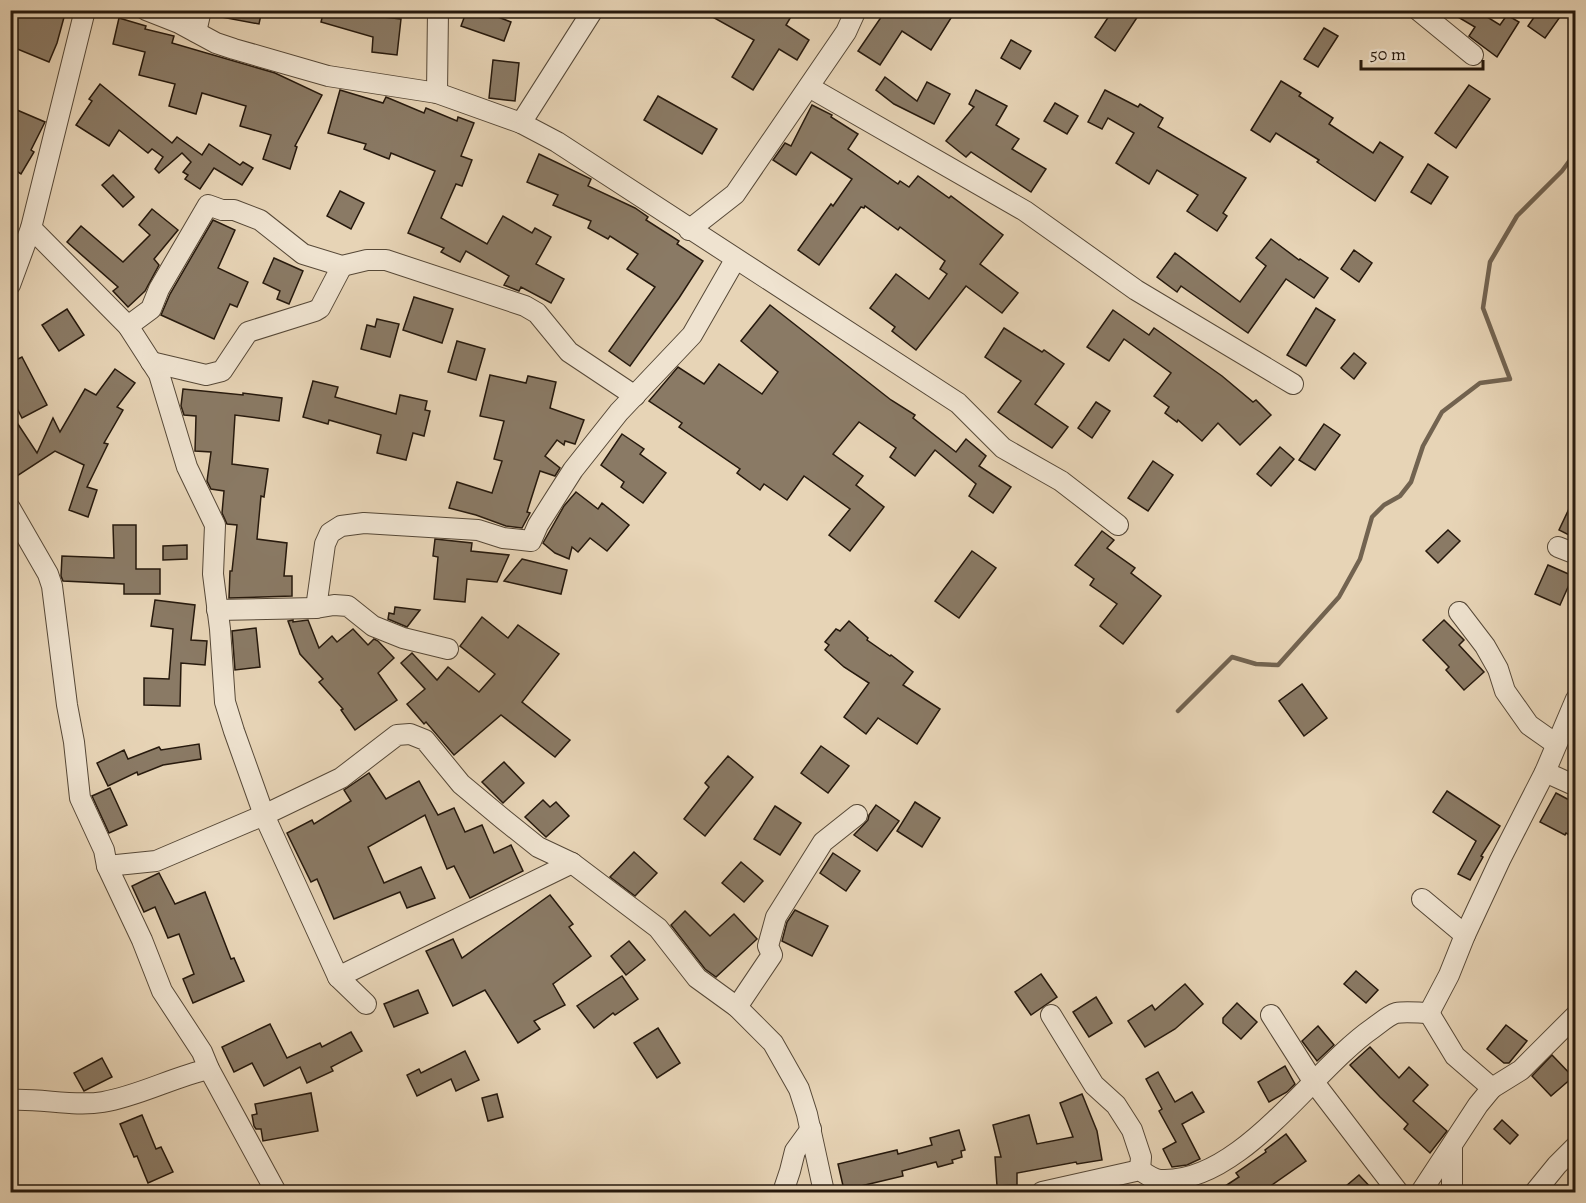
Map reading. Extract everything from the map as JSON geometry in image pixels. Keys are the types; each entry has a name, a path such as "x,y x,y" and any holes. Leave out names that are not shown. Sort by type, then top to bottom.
{"street":[{"path":"10,285 32,228 85,10"},
{"path":"146,10 179,23 216,43 234,49 328,76 436,93 521,123 556,142 958,403 1003,448 1061,481 1118,525"},
{"path":"196,32 201,10"},
{"path":"436,93 438,10"},
{"path":"521,123 593,10"},
{"path":"689,230 735,194 846,32 856,10"},
{"path":"1418,10 1473,55"},
{"path":"809,87 1025,211 1136,290 1293,384"},
{"path":"128,326 151,309 159,289 208,205 222,210 234,210 260,220 303,255 342,266 366,260 386,260 525,306 537,313 569,352 635,396"},
{"path":"32,228 128,326 159,374 188,467 215,525 213,574 220,628 225,702 234,731 264,815 338,977 366,1004"},
{"path":"316,608 325,544 330,533 341,526 364,523 478,530 503,538 531,542 538,525 573,470 619,412 692,335 735,260"},
{"path":"151,362 206,375 222,371 248,332 320,308 342,266"},
{"path":"10,508 48,574 52,586 80,798 162,991 202,1052 276,1192"},
{"path":"217,610 348,606 374,626 403,638 448,649"},
{"path":"1459,612 1485,646 1498,669 1505,691 1529,725 1556,744"},
{"path":"1429,1013 1449,975 1500,860 1545,772 1575,699"},
{"path":"107,866 156,861 264,815 341,778 397,735 410,734 425,740 461,784 503,819 538,847 572,863 658,928 697,978 737,1007 773,1043 799,1089 811,1129 824,1192"},
{"path":"1545,772 1575,786"},
{"path":"737,1007 772,955 768,946 776,917 817,851 823,842 857,815"},
{"path":"338,977 572,863"},
{"path":"1422,899 1465,935"},
{"path":"1140,1170 1158,1187 1188,1178 1215,1166 1238,1152 1274,1121 1360,1037 1395,1013 1429,1013"},
{"path":"1429,1013 1455,1056 1492,1088"},
{"path":"1051,1015 1094,1085 1116,1105 1132,1130 1141,1157 1140,1170"},
{"path":"1271,1015 1313,1081 1398,1192"},
{"path":"1421,1192 1478,1105 1492,1088 1521,1070 1575,1015"},
{"path":"10,1100 99,1103 116,1100 209,1069"},
{"path":"783,1192 795,1151 811,1129"},
{"path":"1535,1192 1575,1146"},
{"path":"1452,1147 1452,1192"},
{"path":"1042,1192 1140,1170"}],"building":[{"path":"21,10 66,10 49,62 10,46 10,34"},
{"path":"222,10 262,10 259,24 221,17"},
{"path":"324,10 359,10 366,15 401,19 397,55 372,52 373,37 321,22"},
{"path":"467,10 480,10 511,22 504,41 461,26"},
{"path":"700,10 795,10 786,25 809,40 797,60 779,49 753,90 732,77 754,40"},
{"path":"886,10 956,10 931,50 902,31 880,65 858,51"},
{"path":"1113,10 1142,10 1115,51 1095,37"},
{"path":"1446,10 1476,10 1500,25 1507,15 1519,22 1497,57 1469,36 1475,27"},
{"path":"1539,10 1551,10 1560,17 1545,38 1528,26"},
{"path":"119,18 146,26 145,29 174,36 172,43 275,73 322,95 295,146 297,147 290,169 263,159 271,135 240,126 246,106 202,93 196,114 169,106 175,84 139,75 145,52 113,44"},
{"path":"1324,28 1338,36 1318,67 1304,59"},
{"path":"1011,40 1031,51 1020,69 1001,58"},
{"path":"493,60 519,63 515,101 489,98"},
{"path":"885,77 917,101 927,82 950,94 934,124 894,104 876,90"},
{"path":"1281,81 1301,93 1299,96 1333,118 1329,124 1373,153 1380,142 1403,157 1375,201 1317,162 1319,160 1276,133 1270,142 1251,130"},
{"path":"100,84 172,143 177,137 202,155 209,144 240,165 243,162 253,168 242,185 214,168 200,189 185,179 188,175 183,172 191,162 182,153 159,173 155,169 163,157 152,149 148,153 119,130 109,146 76,125 92,101 89,99"},
{"path":"1469,85 1490,99 1456,148 1435,133"},
{"path":"340,90 383,103 386,97 424,113 426,108 457,121 458,117 474,123 461,156 472,160 462,186 456,184 441,218 487,244 503,216 532,233 535,228 551,237 536,264 564,279 551,303 521,287 519,291 504,285 509,276 466,251 460,262 441,252 444,248 408,233 435,171 391,153 389,159 364,149 366,144 328,133"},
{"path":"976,90 1007,106 996,125 1019,139 1012,149 1046,169 1031,192 971,152 966,157 946,141 974,107 969,104"},
{"path":"1105,90 1138,107 1140,104 1163,118 1158,127 1246,178 1223,213 1227,216 1217,231 1187,211 1198,195 1157,170 1149,184 1116,163 1134,133 1108,118 1102,129 1088,122"},
{"path":"658,96 717,129 702,154 644,120"},
{"path":"1055,103 1078,116 1067,134 1044,121"},
{"path":"812,105 832,115 831,117 858,134 848,149 898,184 900,181 909,187 918,176 949,198 951,196 1003,235 980,264 1018,293 1002,313 966,286 916,350 892,331 895,327 870,308 896,274 929,299 947,274 940,269 945,261 900,227 898,230 865,206 861,207 819,265 798,250 852,179 811,152 796,175 773,160 785,143 791,146"},
{"path":"10,107 45,122 31,150 34,152 21,174 10,167"},
{"path":"539,154 591,179 588,186 635,208 648,217 646,220 679,241 677,244 703,261 630,366 609,351 655,287 627,269 638,254 610,236 608,239 588,228 591,221 553,205 558,195 527,182"},
{"path":"1428,164 1448,177 1431,204 1411,192"},
{"path":"113,175 134,197 123,207 102,185"},
{"path":"340,191 364,203 351,229 327,216"},
{"path":"152,209 178,230 154,259 159,265 145,291 128,307 113,291 118,287 67,242 81,226 123,262 150,235 139,225"},
{"path":"213,220 235,230 218,268 248,282 237,307 230,304 214,339 161,315 170,294"},
{"path":"1271,239 1328,278 1314,298 1286,279 1248,333 1181,286 1177,292 1157,277 1175,253 1240,302 1266,266 1256,258"},
{"path":"1354,250 1372,263 1359,282 1341,269"},
{"path":"274,258 303,271 289,304 277,299 280,291 263,283"},
{"path":"414,297 453,309 442,343 403,330"},
{"path":"770,305 891,400 915,415 913,418 956,452 966,439 986,456 979,466 1011,487 993,513 969,496 976,484 935,450 915,476 890,457 896,448 859,422 833,454 863,476 856,485 884,507 850,551 829,535 850,509 804,476 787,500 764,484 760,490 737,473 740,469 679,427 682,423 649,401 678,367 704,384 719,364 762,394 778,372 741,341"},
{"path":"1316,308 1335,320 1306,366 1287,355"},
{"path":"67,309 84,335 59,351 42,325"},
{"path":"1113,310 1149,335 1154,328 1222,376 1253,402 1256,400 1271,415 1240,445 1218,423 1202,441 1178,420 1177,422 1165,413 1169,407 1154,396 1171,373 1124,339 1109,361 1087,347"},
{"path":"377,319 399,324 390,357 361,349 367,325 375,327"},
{"path":"1004,328 1064,364 1035,404 1068,427 1052,448 998,412 1021,381 985,357"},
{"path":"457,341 485,349 476,380 448,372"},
{"path":"1354,353 1366,363 1354,379 1341,368"},
{"path":"22,357 47,405 22,418 10,395 10,363"},
{"path":"115,369 135,383 117,407 123,410 104,443 108,444 87,487 97,490 88,517 69,510 84,465 55,451 17,476 10,465 10,412 37,453 53,418 60,432 85,389 96,395"},
{"path":"490,375 526,383 528,376 556,382 550,408 584,420 575,444 565,441 564,445 557,440 545,456 560,468 555,476 540,471 527,512 530,513 522,528 506,526 449,508 457,482 492,493 502,461 494,459 504,421 480,416"},
{"path":"313,381 338,387 335,397 396,414 400,395 427,401 425,410 430,411 424,436 413,433 406,460 377,453 381,435 329,420 328,424 303,417"},
{"path":"183,389 282,398 279,421 235,415 232,464 268,469 264,497 261,496 257,539 287,543 284,576 292,576 292,596 229,598 230,571 232,571 237,525 227,524 222,513 224,491 211,489 207,481 211,452 195,451 196,416 184,415 181,406"},
{"path":"1096,402 1110,411 1092,438 1078,428"},
{"path":"1324,424 1340,435 1315,470 1299,460"},
{"path":"622,434 644,449 640,454 666,473 643,503 621,487 624,482 601,465"},
{"path":"1280,447 1294,459 1271,486 1257,474"},
{"path":"1153,461 1173,475 1148,511 1128,498"},
{"path":"576,492 598,509 602,503 629,525 607,551 590,538 578,552 572,547 569,559 555,553 543,543 564,506"},
{"path":"1575,496 1575,538 1559,530"},
{"path":"113,525 136,525 136,569 160,569 160,594 124,594 124,584 63,581 62,556 114,558"},
{"path":"1448,530 1460,541 1438,563 1426,551"},
{"path":"1102,531 1114,540 1107,548 1135,568 1131,573 1161,596 1123,644 1100,626 1117,604 1090,585 1094,579 1075,565"},
{"path":"435,539 472,543 471,551 509,555 497,582 467,579 465,602 434,599 438,557 433,556"},
{"path":"187,545 187,559 163,560 163,546"},
{"path":"972,551 996,568 959,618 935,601"},
{"path":"522,559 567,570 561,594 504,581"},
{"path":"1548,565 1573,576 1560,605 1535,594"},
{"path":"155,600 195,605 191,640 207,641 205,665 181,663 180,706 144,705 144,678 169,679 173,629 151,626"},
{"path":"395,607 420,610 407,627 388,619 389,613 394,614"},
{"path":"482,617 508,638 518,625 559,654 522,702 570,740 555,757 501,715 454,755 407,704 425,689 401,663 412,653 437,680 448,667 479,692 495,674 460,646"},
{"path":"293,620 293,622 308,620 319,648 332,636 337,642 353,629 368,645 374,639 378,641 394,658 378,673 397,700 355,730 341,710 343,709 319,682 323,679 300,654 288,621"},
{"path":"1444,620 1464,640 1459,645 1484,672 1464,690 1446,670 1449,667 1423,640"},
{"path":"849,621 868,638 867,640 913,672 903,685 940,709 917,744 878,718 866,734 844,717 869,683 844,667 825,650 829,645 825,642 836,629 840,631"},
{"path":"256,628 260,667 235,670 232,631"},
{"path":"1302,684 1327,718 1304,736 1279,701"},
{"path":"199,744 201,759 163,765 138,775 137,772 108,786 97,763 124,750 128,759 159,747 161,750"},
{"path":"821,746 849,766 828,793 801,773"},
{"path":"728,756 753,777 705,836 684,819 709,787 705,783"},
{"path":"504,762 524,783 503,803 482,782"},
{"path":"369,773 386,799 419,781 438,815 454,808 465,832 482,825 494,853 511,845 523,871 470,898 454,866 447,869 425,815 368,847 384,883 421,867 435,898 407,908 400,892 334,919 317,879 311,882 287,833 312,820 314,824 351,801 344,790"},
{"path":"110,788 127,825 109,833 92,796"},
{"path":"1447,791 1500,826 1481,856 1483,857 1470,880 1458,874 1476,841 1433,812"},
{"path":"1556,793 1575,803 1575,838 1540,822"},
{"path":"543,800 550,807 556,802 569,816 546,837 525,817"},
{"path":"915,802 940,818 922,847 897,831"},
{"path":"876,805 899,821 877,851 854,835 868,820"},
{"path":"775,806 801,823 780,855 754,839"},
{"path":"634,852 657,873 635,896 610,877"},
{"path":"833,853 860,871 846,891 820,873"},
{"path":"741,862 763,881 744,902 722,883"},
{"path":"159,873 175,904 205,892 231,959 234,958 244,981 193,1003 183,979 194,974 179,934 168,938 155,907 144,912 132,886"},
{"path":"550,895 573,924 569,927 591,956 553,984 565,1005 534,1021 540,1029 518,1043 485,990 453,1006 426,951 453,939 462,958"},
{"path":"795,910 828,926 812,956 782,941 787,922"},
{"path":"685,911 710,936 734,914 757,939 716,977 705,969 671,925"},
{"path":"629,941 645,960 626,975 611,956"},
{"path":"1356,971 1378,990 1366,1003 1344,984"},
{"path":"1041,974 1057,997 1031,1015 1015,992"},
{"path":"622,976 638,999 615,1015 613,1013 594,1028 577,1006"},
{"path":"1185,984 1203,1004 1175,1029 1145,1047 1128,1021 1152,1005 1155,1010"},
{"path":"418,990 428,1013 394,1027 384,1004"},
{"path":"1096,997 1112,1023 1089,1037 1073,1012"},
{"path":"1237,1003 1257,1022 1241,1039 1223,1023 1223,1018"},
{"path":"270,1024 287,1058 320,1043 322,1047 351,1032 362,1051 331,1067 333,1071 307,1083 300,1067 264,1086 252,1063 234,1072 222,1047"},
{"path":"1506,1025 1527,1041 1509,1063 1504,1063 1487,1049"},
{"path":"1318,1026 1334,1045 1317,1061 1302,1041"},
{"path":"658,1028 680,1063 657,1078 634,1043"},
{"path":"1370,1047 1399,1078 1409,1067 1428,1085 1413,1101 1447,1131 1430,1153 1404,1129 1408,1124 1350,1065"},
{"path":"465,1051 479,1080 456,1091 451,1079 417,1096 407,1075 419,1069 421,1073"},
{"path":"1552,1055 1573,1077 1551,1096 1532,1076"},
{"path":"102,1058 112,1077 84,1091 74,1073"},
{"path":"1285,1066 1295,1084 1287,1092 1269,1102 1258,1082"},
{"path":"1158,1072 1175,1102 1192,1092 1204,1112 1182,1124 1200,1159 1187,1165 1172,1167 1163,1149 1176,1142 1159,1111 1162,1109 1146,1079"},
{"path":"311,1093 318,1131 263,1141 261,1129 256,1129 254,1126 252,1115 257,1114 255,1104"},
{"path":"497,1094 503,1117 488,1121 482,1098"},
{"path":"1082,1094 1097,1131 1102,1160 1077,1164 1076,1162 1017,1173 1017,1185 997,1186 995,1157 1001,1157 993,1125 1029,1115 1037,1144 1073,1137 1060,1103"},
{"path":"142,1115 156,1149 161,1147 173,1172 148,1183 120,1124"},
{"path":"1502,1120 1518,1135 1510,1144 1494,1129"},
{"path":"959,1130 965,1150 961,1151 962,1157 952,1160 953,1163 938,1167 936,1162 902,1171 903,1176 844,1190 838,1164 897,1150 898,1154 932,1145 930,1138"},
{"path":"1286,1134 1306,1161 1262,1192 1216,1192 1239,1177 1236,1173 1266,1152 1265,1150"},
{"path":"1359,1175 1375,1192 1339,1192"}],"waterway":[{"path":"1178,711 1232,657 1256,664 1278,665 1339,597 1360,559 1372,517 1384,505 1400,496 1411,482 1423,446 1442,412 1480,383 1510,379 1483,308 1490,262 1517,216 1562,171 1576,152"}]}
